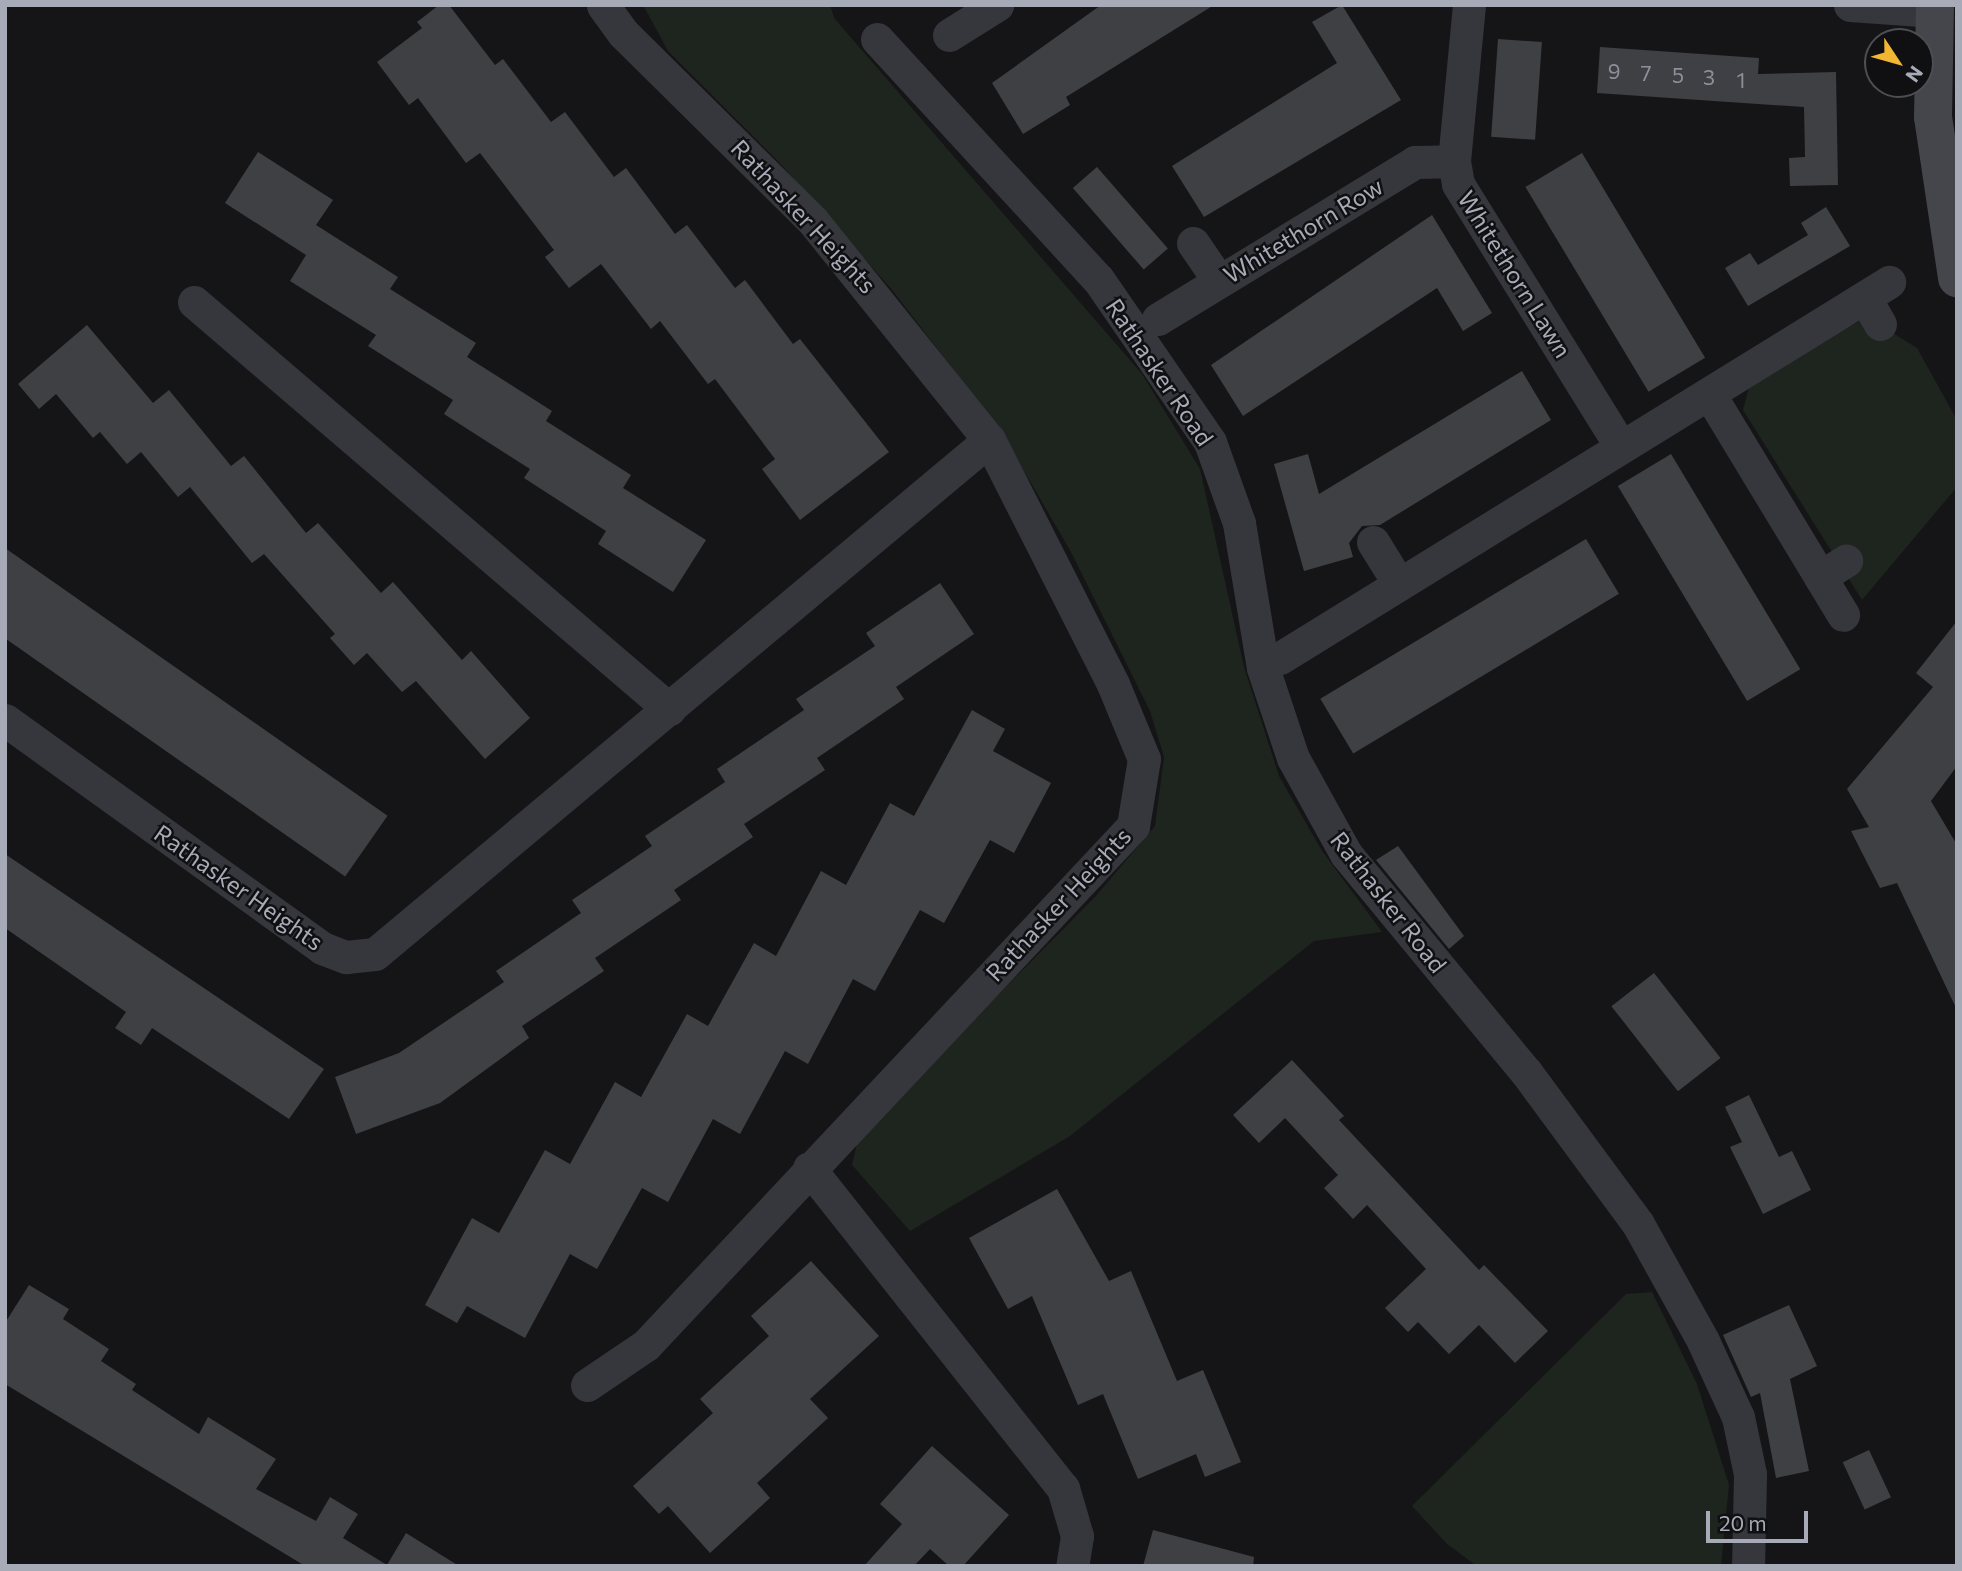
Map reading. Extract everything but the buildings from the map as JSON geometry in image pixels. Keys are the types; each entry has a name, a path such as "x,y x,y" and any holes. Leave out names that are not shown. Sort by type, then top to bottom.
{"street":[{"name":"Rathasker Heights","path":"587,1385 646,1345 809,1168 1133,826 1142,793 1144,758 1113,684 989,440 813,221 623,33 603,5"},
{"path":"949,35 997,5"},
{"name":"Whitethorn Lawn","path":"1469,5 1454,161 1458,184 1621,447"},
{"path":"1850,5 1935,8 1933,117 1957,278"},
{"name":"Rathasker Road","path":"877,39 1098,279 1210,442 1239,523 1263,668 1293,758 1346,855 1526,1072 1622,1199 1651,1248 1738,1417 1750,1474 1748,1566"},
{"name":"Whitethorn Row","path":"1158,319 1415,162 1454,161"},
{"path":"1193,243 1219,281"},
{"path":"194,302 669,709"},
{"path":"1280,658 1621,447 1878,302"},
{"path":"1710,395 1833,569 1843,615"},
{"name":"Rathasker Heights","path":"5,720 322,948 346,957 375,954 989,440"},
{"path":"1373,542 1399,584"},
{"path":"809,1168 1063,1488 1077,1536 1072,1566"}],"shaded area":[{"path":"643,5 830,5 834,18 1142,374 1200,469 1244,667 1279,776 1322,851 1382,932 1314,941 1070,1136 910,1231 852,1165 859,1135 1096,896 1155,826 1164,757 1150,711 1071,552 1002,433 893,291 778,161 668,51"},
{"path":"1867,317 1917,348 1957,420 1957,487 1862,600 1743,410 1750,383"},
{"path":"1652,1292 1697,1384 1729,1485 1721,1566 1477,1566 1447,1544 1412,1506 1626,1294"}]}
